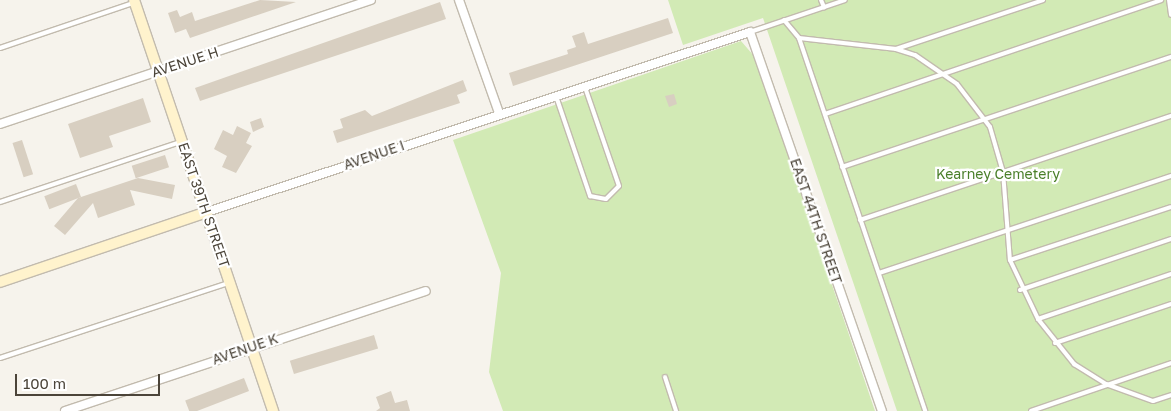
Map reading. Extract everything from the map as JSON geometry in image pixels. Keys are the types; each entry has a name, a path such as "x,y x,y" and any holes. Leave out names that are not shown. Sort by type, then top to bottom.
{"main road":[{"name":"EAST 39TH STREET","path":"135,1 273,411"},
{"name":"AVENUE I","path":"0,282 207,212"}],"street":[{"name":"AVENUE H","path":"0,124 368,0"},
{"path":"458,0 499,113"},
{"name":"AVENUE I","path":"207,212 555,94 750,32"},
{"name":"EAST 44TH STREET","path":"750,32 882,411"},
{"name":"AVENUE K","path":"65,411 251,346 426,291"}],"lane":[{"path":"821,0 824,7"},
{"path":"750,32 846,0"},
{"path":"896,49 1043,0"},
{"path":"824,114 1161,0"},
{"path":"1169,0 1171,15"},
{"path":"0,48 135,1"},
{"path":"784,20 799,38 925,411"},
{"path":"799,38 896,49 915,55 943,74 985,119 1004,172 1010,260 1020,290 1055,343 1074,364 1106,384 1153,401 1171,395"},
{"path":"842,167 1171,57"},
{"path":"555,94 590,196 606,199 619,186 584,85"},
{"path":"860,220 1171,116"},
{"path":"0,202 182,141"},
{"path":"878,274 1171,176"},
{"path":"1010,260 1171,207"},
{"path":"1020,290 1171,240"},
{"path":"1038,319 1171,274"},
{"path":"0,358 230,282"},
{"path":"1055,343 1171,304"},
{"path":"1031,411 1171,363"},
{"path":"665,377 676,411"}],"green space":[{"name":"Kearney Cemetery","path":"668,0 1171,0 1171,411 897,411 763,18 683,45"},
{"path":"741,41 754,56 875,411 503,411 489,372 501,273 453,140"}],"building":[{"path":"260,0 296,2 190,38 186,29 175,33 168,13 177,10 180,17 192,12 195,21"},
{"path":"440,2 446,19 200,101 195,88"},
{"path":"668,18 673,33 513,86 509,73 568,54 567,50 576,47 572,36 584,32 588,44"},
{"path":"463,80 467,91 457,95 460,103 337,143 333,131 343,128 340,119 365,110 372,116"},
{"path":"674,94 677,104 669,107 665,96"},
{"path":"143,98 151,122 109,136 113,147 80,158 68,124"},
{"path":"261,118 264,127 253,132 250,122"},
{"path":"237,126 251,133 246,143 252,146 236,173 222,167 227,156 214,149 223,130 233,135"},
{"path":"22,140 33,174 24,177 12,143"},
{"path":"165,155 169,167 136,178 132,166"},
{"path":"138,178 175,185 172,199 130,190 135,205 98,218 93,203 65,235 54,226 78,198"},
{"path":"76,184 81,197 49,209 44,196"},
{"path":"374,335 378,348 294,374 290,361"},
{"path":"244,378 249,391 197,411 189,411 185,401"},
{"path":"391,391 395,403 407,400 410,411 376,411 380,408 376,397"}]}
